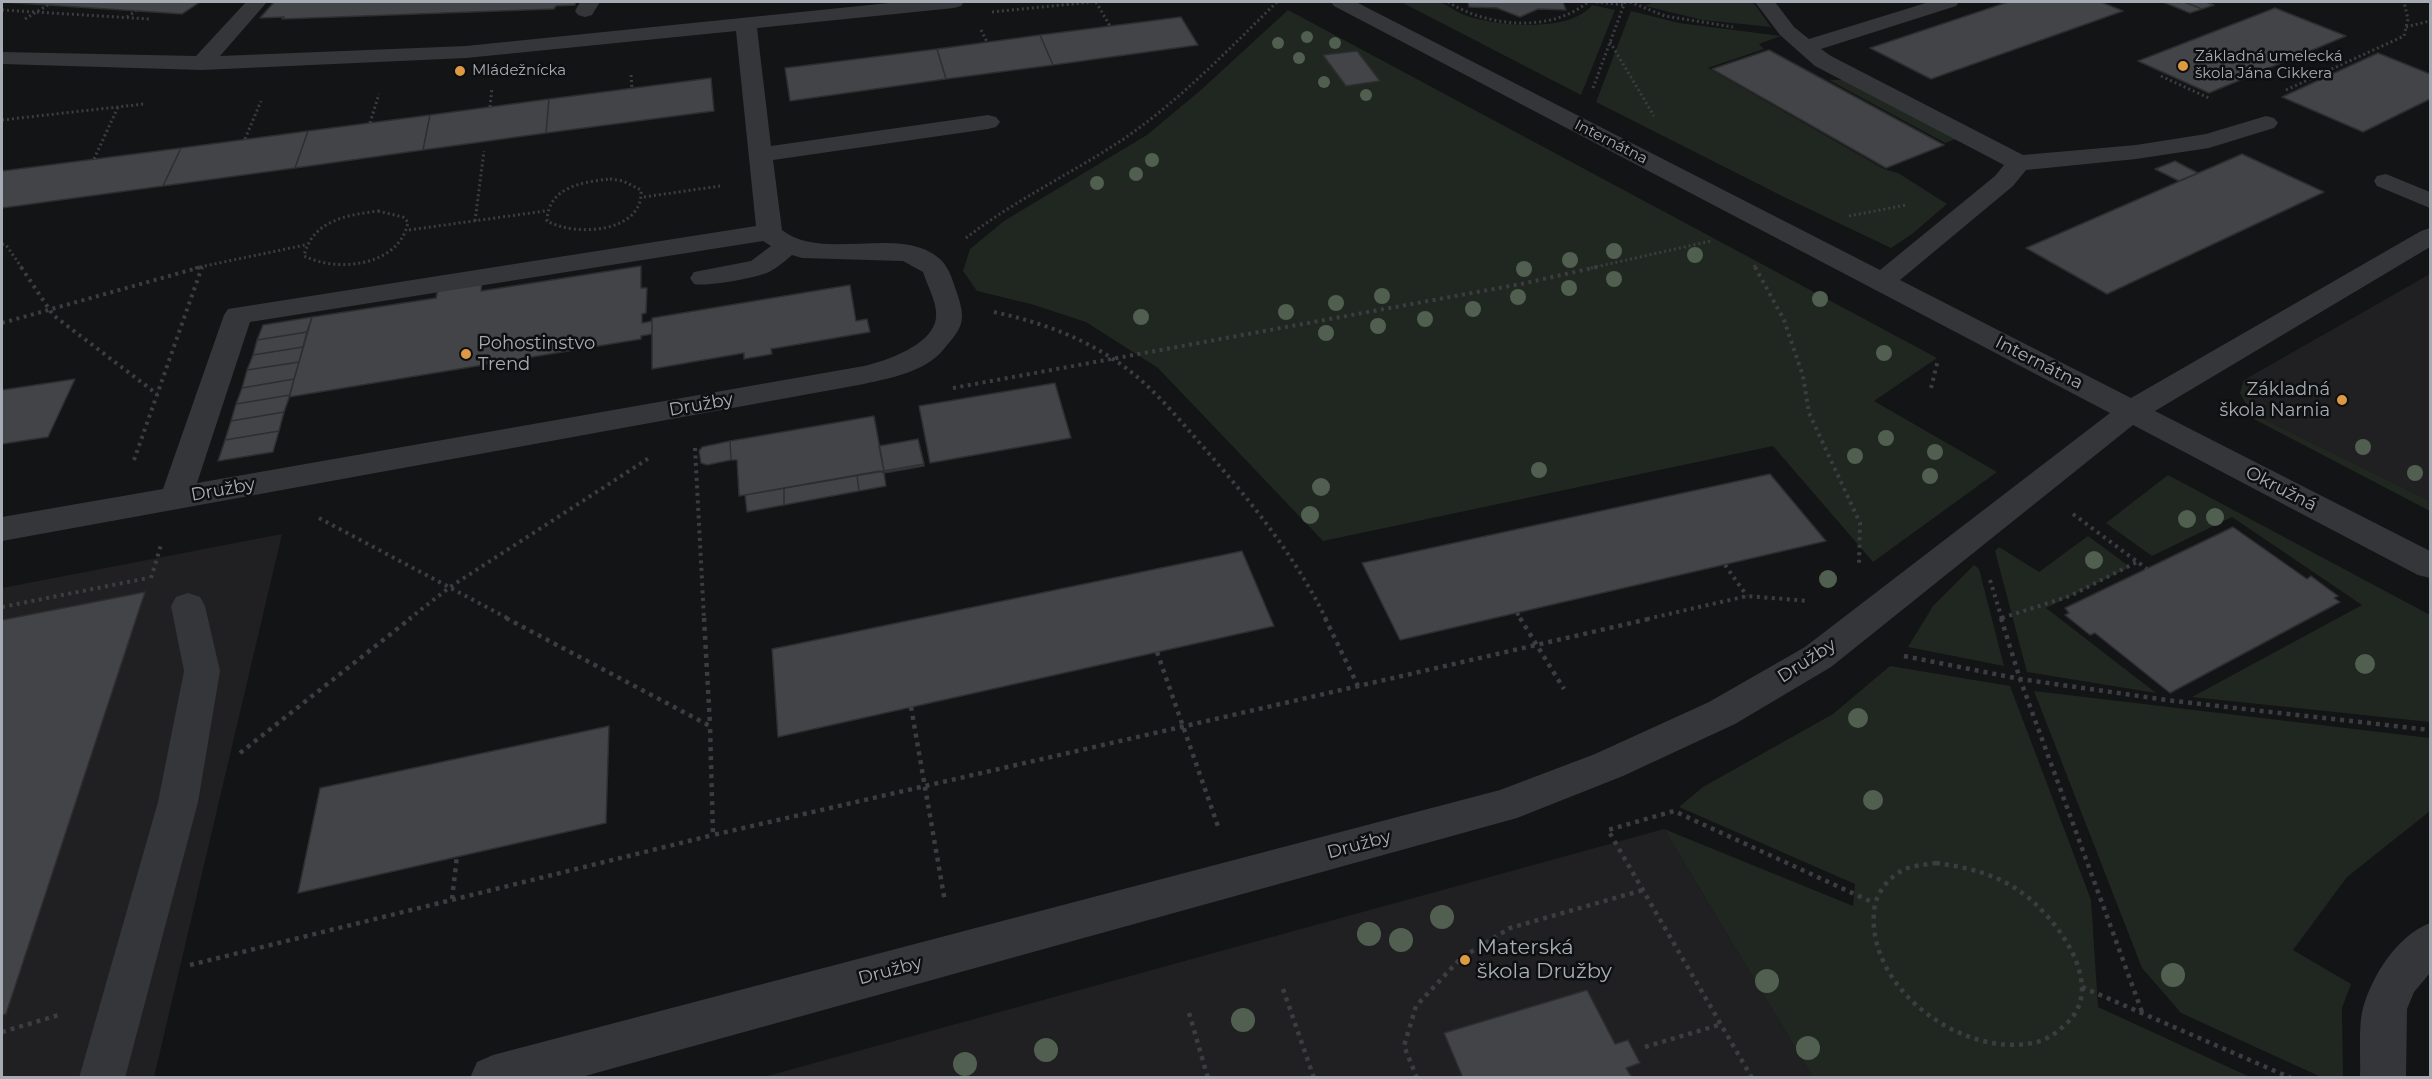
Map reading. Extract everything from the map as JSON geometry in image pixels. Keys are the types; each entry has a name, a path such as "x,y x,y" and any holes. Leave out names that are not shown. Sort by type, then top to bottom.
{"street":[{"path":"202,63 257,2"},
{"path":"5,62 202,63 466,52 746,24 917,3 954,2"},
{"name":"Internátna","path":"1341,2 2132,411"},
{"path":"1765,2 1787,32 1823,61 2019,163 2136,152 2209,141 2266,123"},
{"path":"1804,47 1949,2"},
{"path":"703,278 759,267 779,239 762,167 746,24"},
{"path":"762,167 988,122"},
{"path":"1882,282 2004,181 2019,163"},
{"path":"2386,182 2430,201"},
{"name":"Družby","path":"518,1074 1503,806 1609,765 1722,713 1818,657 2132,411 2430,236"},
{"path":"176,498 238,315 779,239 802,250 908,254 931,265 936,272 948,307"},
{"name":"Družby","path":"2,529 864,375 903,363 928,350 938,339 950,318 948,307"},
{"name":"Okružná","path":"2132,411 2430,566"},
{"path":"102,1077 178,802 202,671 188,606"},
{"path":"2383,1077 2381,1063 2385,1009 2397,979 2430,943"}],"path":[{"path":"1096,2 1110,26"},
{"path":"931,265 988,220 1084,164 1175,100 1277,2"},
{"path":"1448,2 1471,14 1494,20 1520,22 1545,21 1566,16 1582,9 1588,2"},
{"path":"1596,2 1641,2"},
{"path":"2266,123 2263,100 2404,36 2408,19 2403,2"},
{"path":"1590,94 1625,3"},
{"path":"1631,3 1665,16 1704,23 1787,32"},
{"path":"36,12 48,5"},
{"path":"2,10 235,25"},
{"path":"125,18 136,10"},
{"path":"2406,27 2430,21"},
{"path":"980,27 987,42"},
{"path":"1610,42 1658,122"},
{"path":"94,159 118,107"},
{"path":"474,221 484,151"},
{"path":"2,323 202,265 252,253 304,245 309,237 324,226 347,216 378,211 403,216 408,222 409,230 545,211 555,196 566,189 595,180 610,179 634,184 641,190 644,197 762,167"},
{"path":"1846,216 1946,194 1985,196"},
{"path":"1038,372 1521,285 1714,240"},
{"path":"2,243 6,245 53,315 157,394"},
{"path":"1751,258 1784,320 1803,376 1809,413 1860,523 1859,570 1882,607"},
{"path":"116,509 202,265"},
{"path":"948,307 1027,318 1066,332 1113,359 1143,383 1180,420 1267,523 1303,576 1358,686"},
{"path":"1931,388 1939,363 1936,355"},
{"path":"713,835 710,726 694,429 738,398"},
{"path":"178,802 450,587 655,454"},
{"path":"255,484 710,726"},
{"path":"2066,508 2147,569"},
{"path":"1976,533 2020,680 2142,1012"},
{"path":"2002,618 2070,596 2137,562"},
{"path":"2,607 151,578 155,564"},
{"path":"1725,565 1747,596"},
{"path":"2,1032 70,1012 191,964 713,835 1747,596 1820,602"},
{"path":"1517,613 1564,689"},
{"path":"1157,652 1205,789"},
{"path":"1904,656 2020,680 2174,701 2430,730"},
{"path":"911,708 955,954"},
{"path":"1752,1077 1608,830 1674,811 1874,903"},
{"path":"452,899 457,856"},
{"path":"1936,863 1969,867 2002,880 2032,900 2058,927 2075,957 2082,987 2076,1013 2058,1033 2033,1044 1999,1044 1962,1034 1928,1015 1900,988 1881,959 1872,929 1874,903 1886,882 1908,868 1936,863"},
{"path":"1417,1077 1404,1046 1416,1006 1461,958 1510,928 1643,890"},
{"path":"2082,987 2291,1077"},
{"path":"1283,988 1314,1077"},
{"path":"1188,1013 1208,1077"},
{"path":"1645,1047 1722,1024"}],"shaded area":[{"path":"1401,2 1438,2 1462,14 1491,22 1530,25 1566,20 1581,14 1592,5 1615,10 1581,95"},
{"path":"1654,2 1753,2 1771,27 1703,20 1645,6"},
{"path":"1288,10 1937,358 1874,401 1997,472 1873,562 1773,446 1323,541 1158,368 1086,322 1031,304 977,291 963,271 970,249 1004,221 1147,135 1202,89"},
{"path":"1631,11 1679,23 1781,36 1759,44 1764,49 1708,68 1884,169 1898,173 1947,204 1912,234 1891,248 1596,102"},
{"path":"1829,80 1847,80 1956,139 1945,143"},
{"name":"Základná škola Narnia","path":"2430,274 2430,501 2264,419 2244,380"},
{"path":"2244,380 2264,419 2430,501 2430,511 2254,419 2240,393"},
{"path":"2168,475 2430,615 2430,722 2192,697 2362,605 2232,517 2152,556 2106,523"},
{"path":"282,534 154,1077 2,1078 2,588"},
{"path":"2088,536 2130,567 2046,608 2156,693 2027,672 1995,551 1999,547 2039,572"},
{"path":"1974,565 1979,569 2004,666 1908,647 1933,606"},
{"path":"1890,666 2010,686 2091,900 2098,1007 2250,1077 1813,1077 1664,829 1853,906 1855,884 1679,807 1703,787 1833,714"},
{"path":"2034,691 2430,738 2430,811 2347,877 2293,950 2351,984 2342,1008 2343,1077 2321,1077 2181,1013 2142,968"},
{"name":"Materská škola Družby","path":"1664,829 1813,1077 760,1078"}],"building":[{"path":"2,2 200,2 182,14"},
{"path":"274,2 576,2 575,5 556,6 554,9 260,18"},
{"path":"1468,2 1563,2 1566,10 1538,9 1520,17 1497,8 1469,7"},
{"path":"2008,2 2101,2 2123,11 1931,79 1870,48"},
{"path":"2163,2 2184,2 2202,9 2190,13"},
{"path":"2184,2 2206,2 2214,5 2202,9"},
{"name":"Základná umelecká škola Jána Cikkera","path":"2275,8 2346,36 2209,93 2138,61"},
{"path":"1181,17 1198,45 1053,65 1040,35"},
{"path":"1040,35 1053,65 946,79 937,49"},
{"path":"937,49 946,79 790,101 785,68"},
{"path":"1769,50 1944,145 1886,168 1712,69"},
{"path":"1357,51 1380,81 1346,86 1323,55"},
{"path":"2378,53 2430,74 2430,99 2363,132 2282,97"},
{"path":"711,78 714,111 546,133 549,99"},
{"path":"549,99 546,133 423,150 430,115"},
{"path":"430,115 423,150 295,168 308,131"},
{"path":"308,131 295,168 163,186 181,148"},
{"path":"181,148 163,186 2,208 2,171"},
{"path":"2242,154 2324,192 2107,294 2026,248"},
{"path":"2175,161 2198,173 2179,181 2155,169"},
{"path":"641,266 641,288 647,288 646,313 642,314 642,323 652,321 652,334 641,336 641,339 289,397 312,317 436,298 438,289 482,282 481,291"},
{"path":"850,285 856,321 867,319 870,332 771,349 772,354 744,359 744,353 652,369 652,318"},
{"path":"312,317 307,332 257,340 263,325"},
{"path":"307,332 303,347 253,355 257,340"},
{"path":"303,347 299,362 247,370 253,355"},
{"path":"299,362 294,379 242,388 247,370"},
{"path":"75,379 48,437 2,444 2,390"},
{"path":"294,379 290,395 236,404 242,388"},
{"path":"1055,383 1071,438 930,463 919,406"},
{"path":"290,395 284,412 231,421 236,404"},
{"path":"284,412 279,431 225,440 231,421"},
{"path":"874,416 884,471 739,496 737,460 731,460 730,441"},
{"path":"279,431 273,452 218,461 225,440"},
{"path":"918,439 924,464 884,471 879,446"},
{"path":"730,441 731,460 707,465 701,463 699,451 702,447"},
{"path":"924,464 924,466 884,473 884,471"},
{"path":"880,471 884,473 886,486 859,491 857,475"},
{"path":"1770,474 1826,541 1400,640 1362,563"},
{"path":"857,475 859,491 784,505 784,488"},
{"path":"784,488 784,505 747,512 745,495"},
{"path":"2233,527 2307,579 2311,576 2338,596 2334,598 2340,602 2170,693 2095,633 2090,635 2065,615 2069,613 2065,608"},
{"path":"1242,551 1274,626 778,737 772,649"},
{"path":"145,592 6,1014 2,1015 2,620"},
{"path":"609,726 606,823 298,893 320,788"},
{"path":"1587,990 1615,1044 1628,1040 1640,1063 1626,1068 1632,1078 1463,1078 1444,1033"}],"place":[{"name":"Základná umelecká škola Jána Cikkera","path":"2183,66"},
{"name":"Mládežnícka","path":"460,71"},
{"name":"Pohostinstvo Trend","path":"466,354"},
{"name":"Základná škola Narnia","path":"2342,400"},
{"name":"Materská škola Družby","path":"1465,960"}]}
